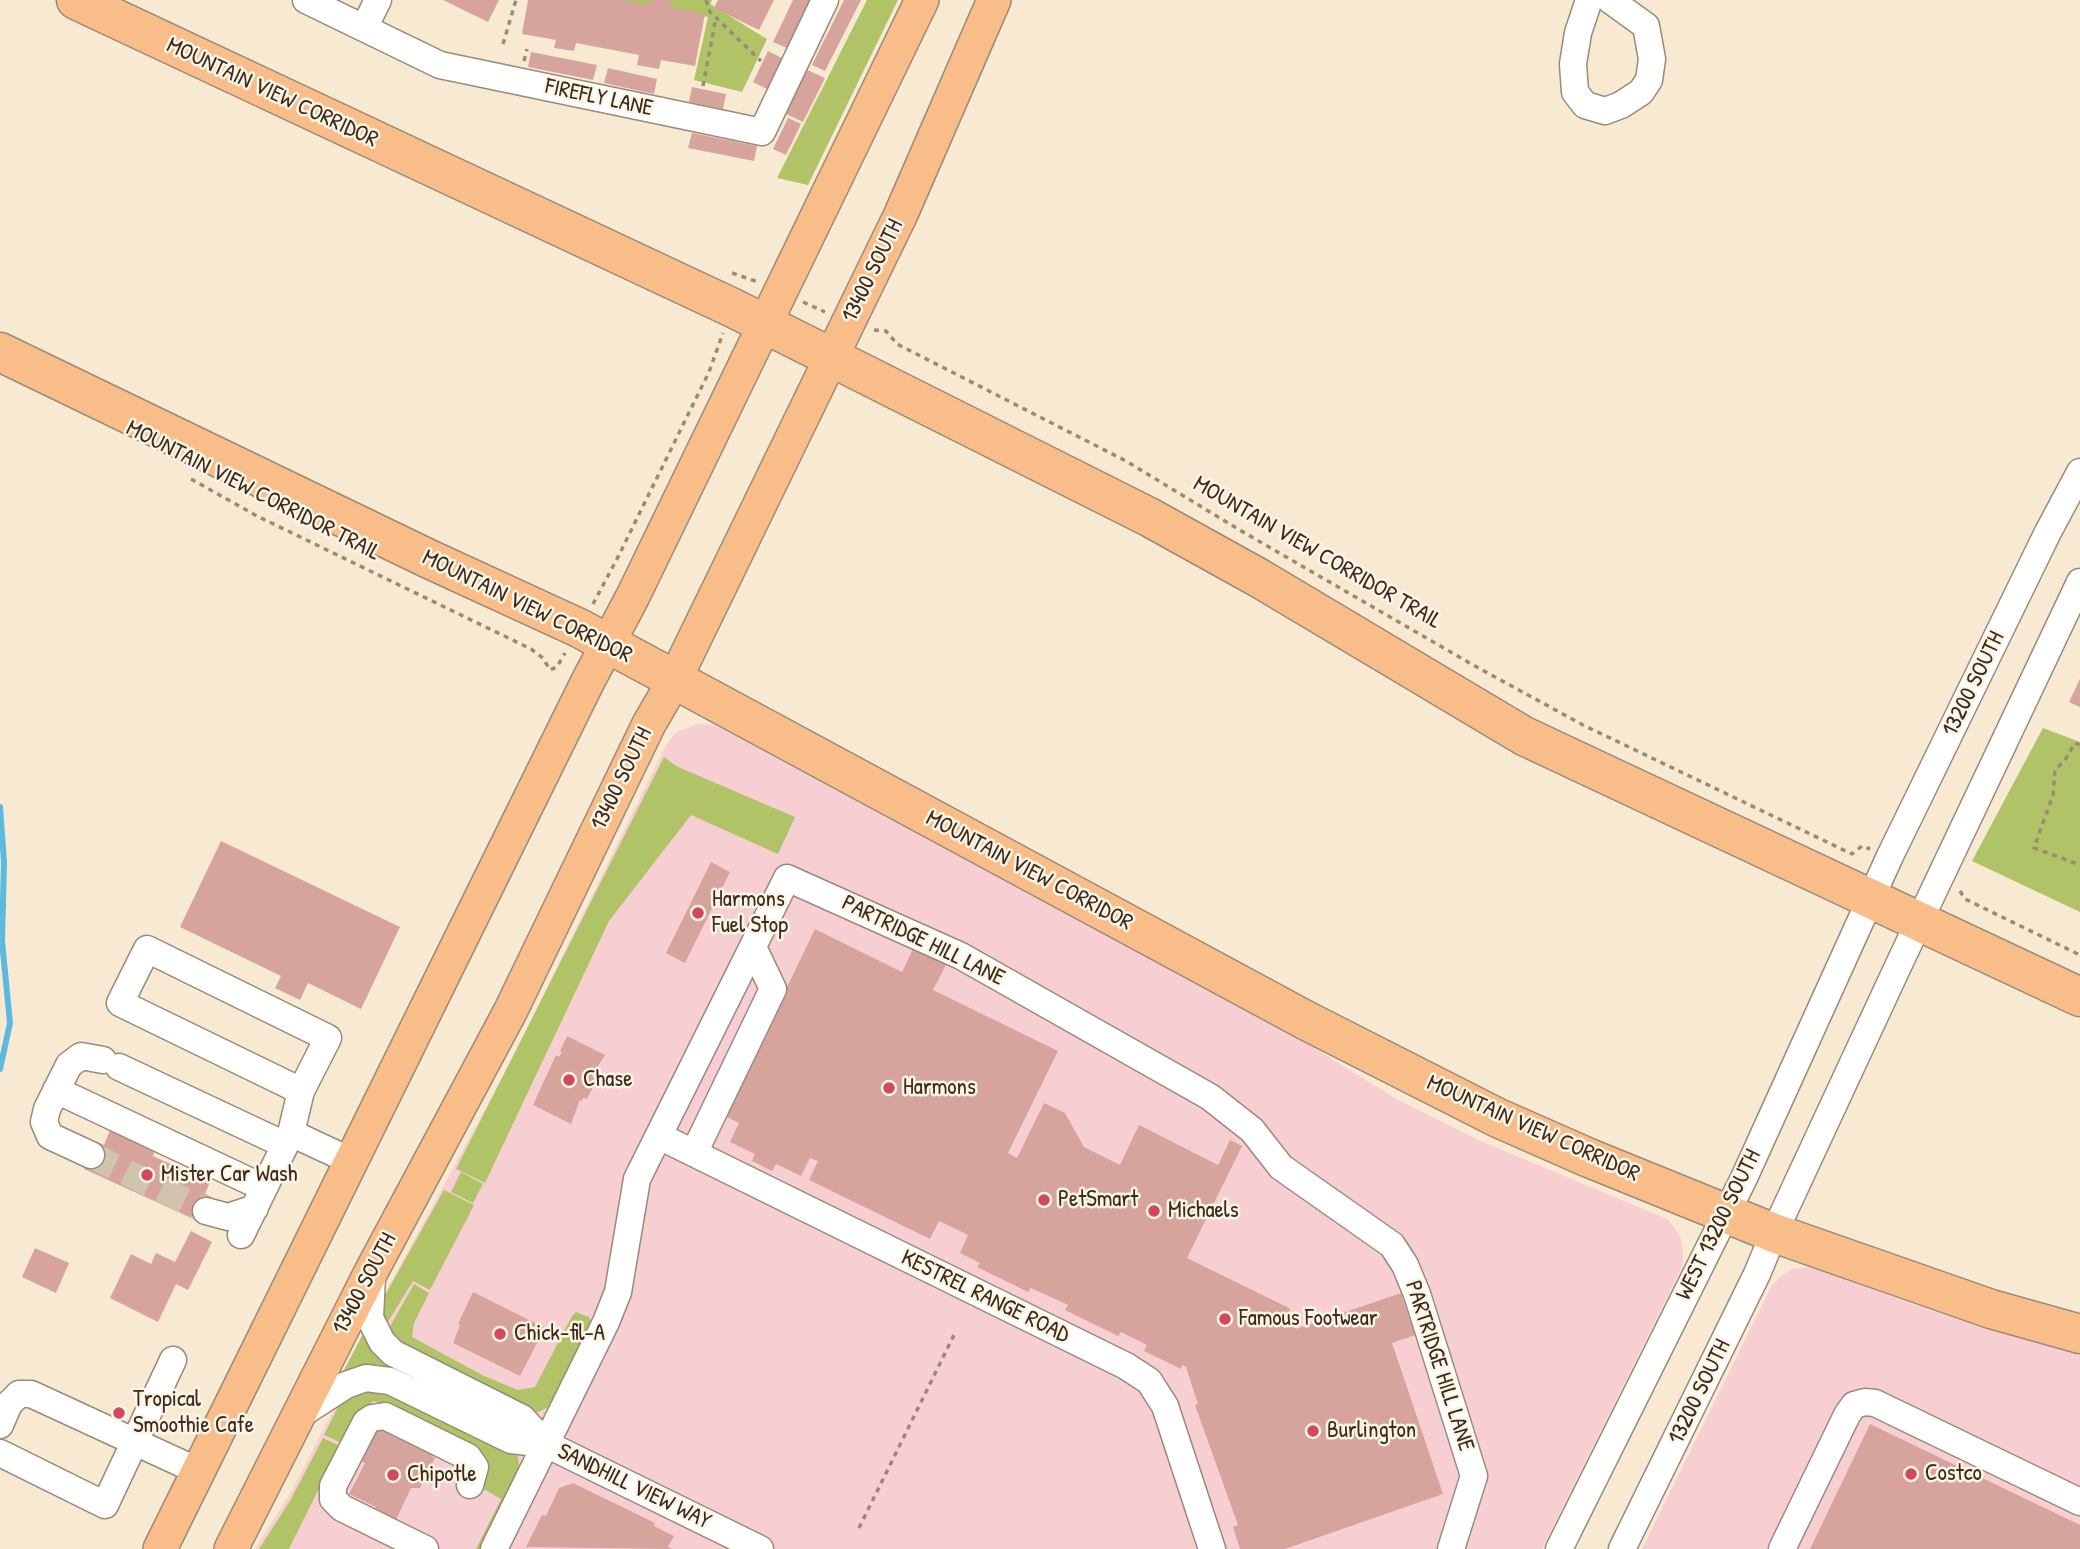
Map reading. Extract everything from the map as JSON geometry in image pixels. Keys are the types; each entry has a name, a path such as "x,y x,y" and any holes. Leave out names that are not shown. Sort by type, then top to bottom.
{"highway":[{"name":"MOUNTAIN VIEW CORRIDOR","path":"76,0 773,308 832,358 1149,517 1259,578 1524,736 2080,997"},
{"name":"MOUNTAIN VIEW CORRIDOR","path":"0,352 429,559 579,628 1307,1021 1462,1100 1589,1158 1774,1233 1991,1309 2080,1334"}],"main road":[{"path":"160,1549 608,645 922,0"},
{"name":"13400 SOUTH","path":"231,1549 372,1270 510,1012 649,724 674,681 901,214 994,0"}],"street":[{"name":"FIREFLY LANE","path":"306,0 440,65 762,132 825,0"},
{"path":"364,29 378,0"},
{"path":"1589,0 1578,33 1573,64 1575,92 1585,105 1605,111 1621,105 1641,92 1649,80 1652,59 1646,26 1611,0"},
{"name":"13200 SOUTH","path":"1872,898 2036,556 2080,472"},
{"path":"1774,1233 2080,582"},
{"name":"PARTRIDGE HILL LANE","path":"495,1549 606,1322 618,1292 626,1256 634,1191 787,878 961,956 1210,1097 1252,1130 1281,1167 1392,1245 1405,1265 1418,1294 1474,1476 1451,1549"},
{"name":"WEST 13200 SOUTH","path":"1559,1549 1726,1213 1872,898"},
{"path":"694,1153 774,989 753,947"},
{"path":"241,1235 288,1139 301,1091 328,1038 147,949 120,1003 301,1091"},
{"path":"90,1156 50,1136 44,1122 47,1109 69,1065 81,1056 111,1063 288,1139 351,1161"},
{"path":"56,1090 137,1128 259,1198"},
{"name":"KESTREL RANGE ROAD","path":"659,1136 1126,1366 1149,1381 1165,1406 1212,1549"},
{"path":"206,1211 228,1217 259,1198"},
{"name":"13200 SOUTH","path":"1622,1549 1758,1274 1774,1233"},
{"name":"SANDHILL VIEW WAY","path":"372,1270 370,1318 387,1348 407,1362 522,1418 546,1444"},
{"path":"0,1452 105,1505 173,1360"},
{"name":"SANDHILL VIEW WAY","path":"296,1417 346,1385 366,1378 380,1378 511,1440 546,1444 760,1549"},
{"path":"0,1425 9,1404 19,1394 31,1394 198,1471"},
{"path":"1782,1549 1847,1415 1854,1405 1865,1402 1875,1403 2080,1502"},
{"path":"425,1549 342,1508 333,1499 333,1486 366,1422 385,1416 468,1457 475,1466 470,1485"}],"path":[{"path":"503,44 516,0"},
{"path":"706,0 710,12 761,61"},
{"path":"703,86 716,17"},
{"name":"MOUNTAIN VIEW CORRIDOR TRAIL","path":"747,277 773,308 880,332 886,331 897,344 1126,461 1473,665 1583,724 1852,854 1862,846 1870,849"},
{"path":"607,578 709,372 721,338"},
{"name":"MOUNTAIN VIEW CORRIDOR TRAIL","path":"190,479 267,521 531,649 543,658 550,670 557,667"},
{"path":"2080,745 2075,743 2055,770 2053,795 2034,848 2080,865"},
{"path":"1959,879 1960,890 1965,899 2080,955"},
{"path":"859,1528 955,1333"}],"shaded area":[{"path":"697,724 715,725 1282,1028 1395,1098 1481,1141 1667,1219 1679,1234 1682,1243 1683,1263 1680,1271 1542,1549 255,1549 290,1494 335,1407 343,1371 509,1065 665,747 675,733"},
{"path":"1808,1267 1990,1330 2080,1354 2080,1549 1642,1549 1771,1287 1792,1269"}],"green space":[{"path":"612,0 712,0 710,4 767,39 742,92 694,80 708,17"},
{"path":"867,0 898,0 808,185 777,178"},
{"path":"2043,728 2080,742 2080,912 1972,861"},
{"path":"664,757 676,766 795,817 778,854 691,815 609,921 485,1183 456,1169"},
{"path":"461,1172 483,1184 473,1203 451,1192"},
{"path":"444,1190 474,1205 430,1290 413,1281 383,1330 379,1306"},
{"path":"414,1284 429,1293 414,1323 412,1337 484,1376 518,1390 535,1387 572,1316 576,1312 589,1317 592,1323 551,1406 534,1414 395,1341 388,1330"},
{"path":"364,1332 517,1423 343,1372"},
{"path":"364,1386 387,1387 512,1449 518,1457 520,1471 482,1549 476,1549 501,1499 482,1488 487,1467 480,1450 393,1406 374,1401 357,1412 342,1443 324,1435 341,1401"},
{"path":"323,1438 340,1446 289,1549 259,1549 290,1501"}],"building":[{"path":"443,0 499,0 488,22"},
{"path":"528,0 620,0 649,5 650,0 667,0 671,1 670,7 705,14 695,66 661,60 659,69 637,65 639,55 576,43 574,51 554,48 556,40 522,34"},
{"path":"718,0 774,0 759,30 714,8"},
{"path":"793,0 810,0 787,48 773,42"},
{"path":"844,0 861,0 825,71 812,65"},
{"path":"768,51 782,58 767,89 753,82"},
{"path":"531,52 597,65 593,80 528,67"},
{"path":"608,68 657,79 654,94 604,83"},
{"path":"805,69 825,78 803,122 784,113"},
{"path":"692,87 726,94 723,109 689,102"},
{"path":"788,118 801,124 786,155 773,149"},
{"path":"692,133 757,146 754,161 688,148"},
{"path":"2080,679 2080,707 2069,702"},
{"path":"221,841 400,927 361,1009 308,983 300,1000 275,988 281,976 180,927"},
{"name":"Harmons Fuel Stop","path":"711,862 730,872 685,963 666,953"},
{"path":"815,929 902,972 913,949 946,965 933,990 1058,1051 1008,1153 1017,1158 1044,1103 1065,1113 1084,1147 1120,1165 1139,1125 1218,1165 1230,1140 1242,1146 1187,1258 1289,1308 1296,1329 1401,1293 1415,1335 1392,1343 1443,1494 1285,1549 1240,1549 1233,1527 1238,1525 1195,1405 1198,1404 1186,1367 1182,1365 1181,1369 1144,1351 1147,1345 1121,1332 1118,1336 1065,1310 1068,1305 1031,1288 1028,1292 977,1267 980,1263 960,1253 968,1235 939,1221 930,1239 809,1180 818,1161 810,1158 801,1176 776,1164 772,1171 752,1161 755,1154 730,1142 739,1123 725,1116"},
{"name":"Chase","path":"567,1036 605,1055 592,1076 596,1081 587,1099 580,1100 571,1124 533,1105 556,1055 559,1057 562,1052 560,1051"},
{"name":"Mister Car Wash","path":"110,1130 155,1151 153,1156 210,1182 205,1194 212,1197 200,1222 84,1169 97,1142 104,1145"},
{"path":"191,1231 212,1242 188,1290 176,1284 158,1322 110,1298 131,1254 151,1264 156,1253 175,1262"},
{"path":"35,1248 69,1263 56,1293 22,1277"},
{"name":"Chick-fil-A","path":"473,1292 547,1329 520,1376 453,1343 460,1325 458,1324"},
{"name":"Costco","path":"1870,1424 2080,1525 2080,1549 1810,1549"},
{"name":"Chipotle","path":"378,1427 396,1432 394,1436 414,1443 435,1458 420,1488 411,1488 394,1524 372,1514 376,1507 349,1494 365,1463 361,1461"},
{"path":"573,1483 655,1523 654,1526 674,1536 668,1547 672,1549 526,1547 542,1515 546,1516 559,1488"}],"waterway":[{"path":"0,807 4,862 2,941 10,1023 0,1069"}],"tunnel":[{"path":"91,1155 206,1211"}],"place":[{"name":"Harmons Fuel Stop","path":"698,913"},
{"name":"Chase","path":"569,1080"},
{"name":"Harmons","path":"889,1088"},
{"name":"Mister Car Wash","path":"147,1175"},
{"name":"PetSmart","path":"1044,1200"},
{"name":"Michaels","path":"1154,1211"},
{"name":"Famous Footwear","path":"1225,1319"},
{"name":"Chick-fil-A","path":"500,1334"},
{"name":"Tropical Smoothie Cafe","path":"119,1413"},
{"name":"Burlington","path":"1313,1431"},
{"name":"Costco","path":"1911,1474"},
{"name":"Chipotle","path":"393,1475"}]}
